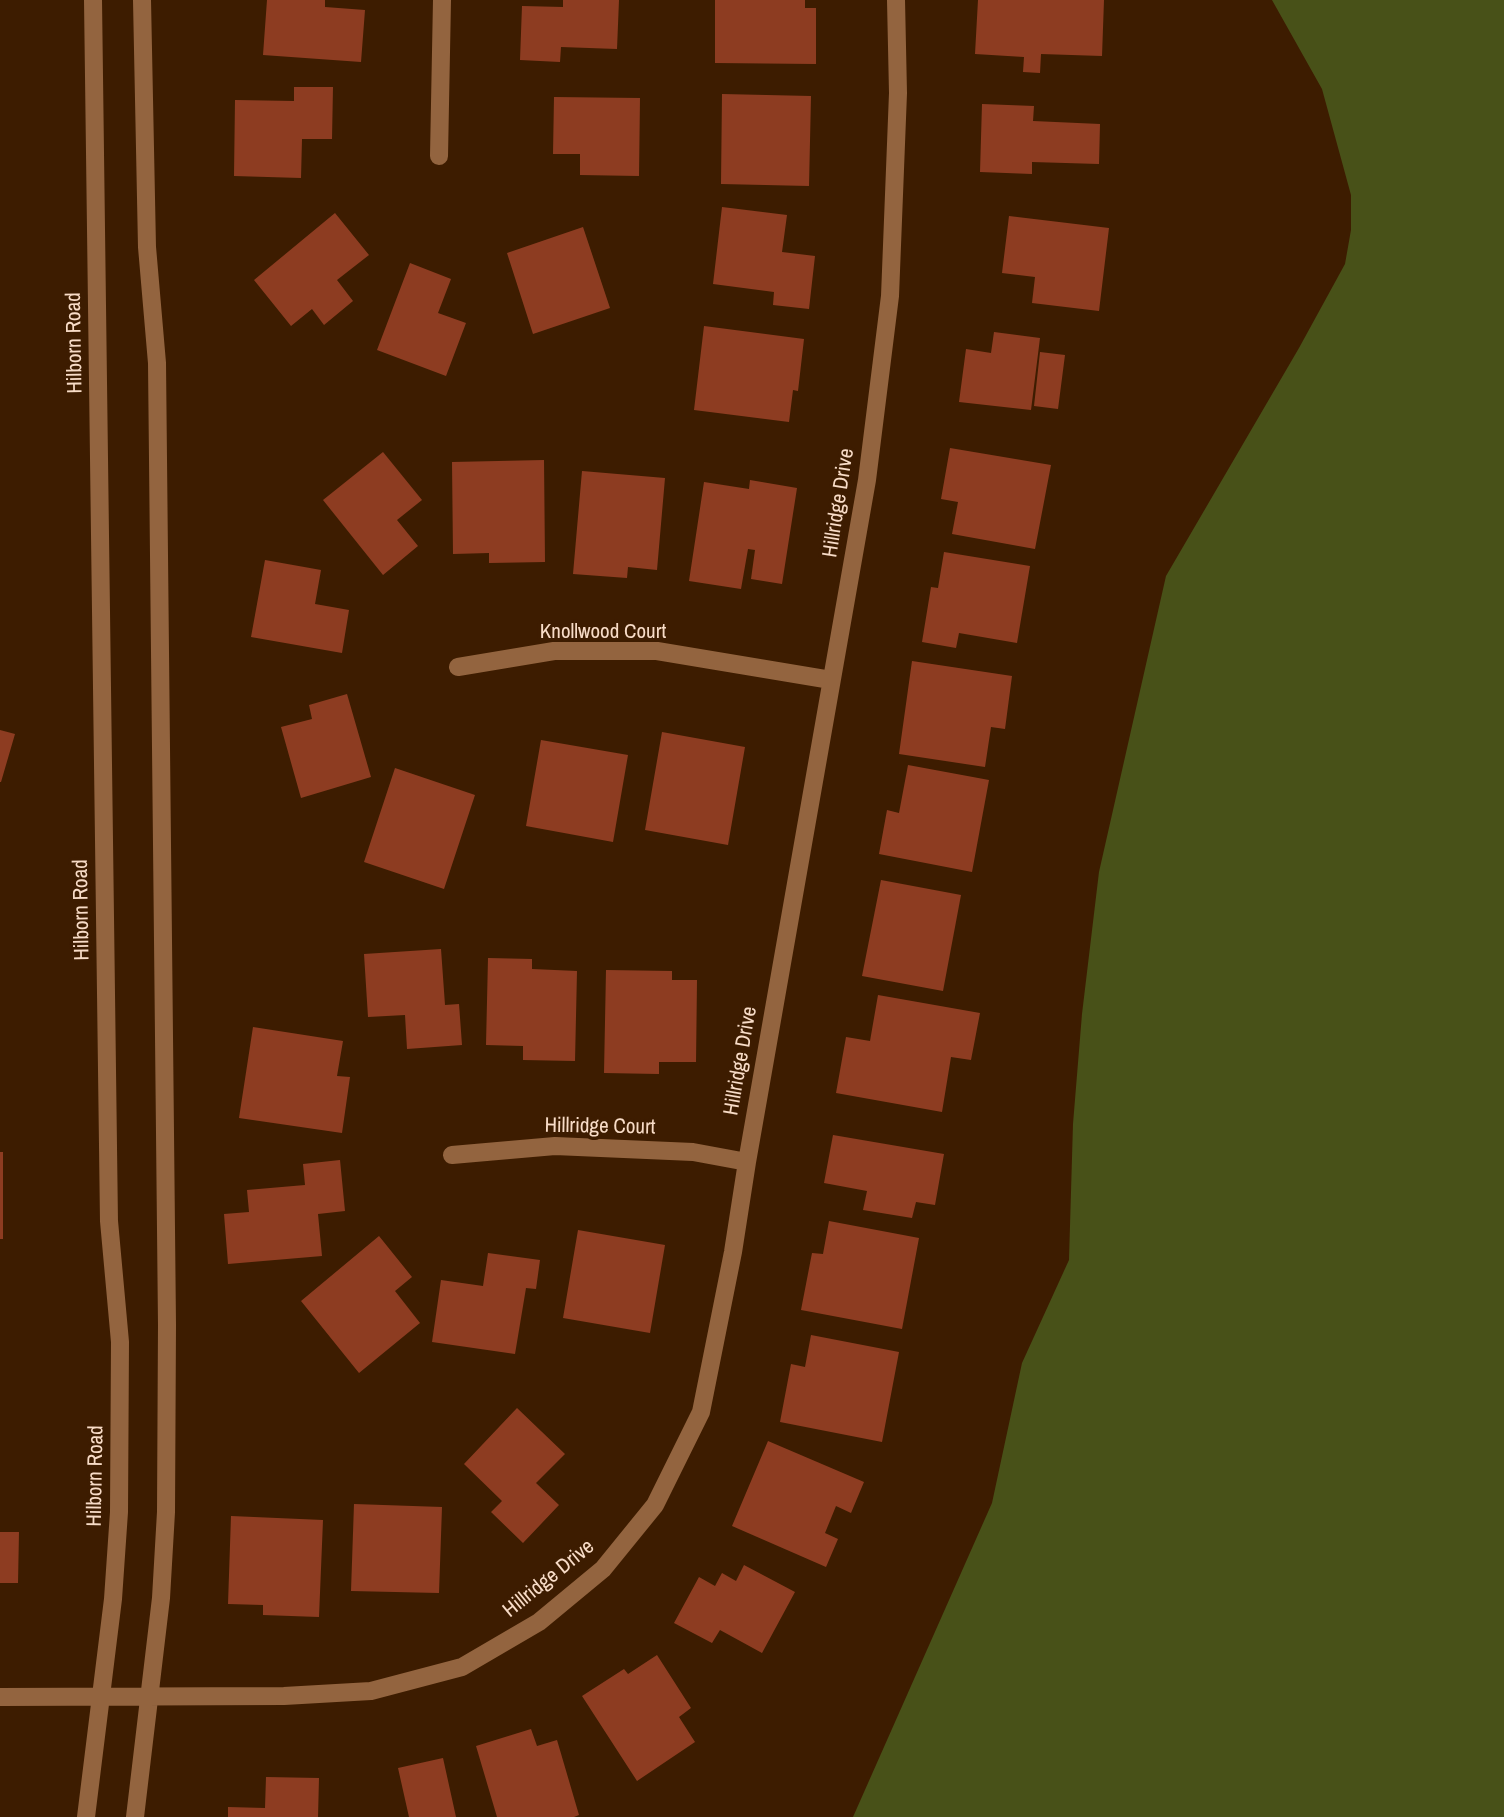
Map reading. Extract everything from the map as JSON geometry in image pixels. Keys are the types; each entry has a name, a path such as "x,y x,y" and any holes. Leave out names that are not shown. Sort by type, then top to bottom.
{"street":[{"name":"Hilborn Road","path":"86,1817 113,1599 119,1512 120,1342 109,1221 93,0"},
{"path":"135,1817 161,1598 166,1512 157,363 147,247 142,0"},
{"path":"439,156 442,0"},
{"name":"Hillridge Drive","path":"0,1697 284,1696 370,1691 462,1667 538,1622 603,1569 655,1506 701,1412 733,1252 867,480 890,296 898,93 896,0"},
{"name":"Knollwood Court","path":"458,667 554,651 657,651 831,680"},
{"name":"Hillridge Court","path":"452,1154 555,1146 693,1152 747,1162"}],"green space":[{"path":"1272,0 1504,0 1504,1817 853,1817 992,1503 1022,1363 1069,1260 1073,1124 1082,1014 1099,872 1166,576 1345,264 1351,230 1351,195 1322,89"}],"building":[{"path":"267,0 325,0 325,7 365,10 361,62 263,55"},
{"path":"563,0 619,0 617,49 561,47 560,62 520,60 522,6 563,7"},
{"path":"715,0 805,0 805,8 816,8 816,64 715,63"},
{"path":"978,0 1104,0 1102,56 1041,54 1040,73 1023,72 1024,57 975,54"},
{"path":"294,87 333,87 332,139 302,139 301,178 234,176 235,100 294,101"},
{"path":"722,94 811,96 809,186 721,184"},
{"path":"554,97 640,98 639,176 580,175 580,154 553,154"},
{"path":"982,104 1034,106 1033,121 1100,124 1099,164 1032,162 1032,174 980,172"},
{"path":"722,207 787,215 782,252 815,256 809,309 773,305 774,292 713,284"},
{"path":"335,213 369,255 337,280 353,301 324,325 312,309 291,326 254,280"},
{"path":"1009,216 1109,228 1099,311 1032,303 1035,277 1002,273"},
{"path":"583,227 610,308 533,334 507,253"},
{"path":"410,263 451,279 438,313 466,323 446,376 377,350"},
{"path":"704,326 804,339 798,391 793,390 789,422 694,410"},
{"path":"994,332 1040,338 1031,410 959,402 966,349 991,353"},
{"path":"1040,352 1065,355 1058,409 1034,406"},
{"path":"950,448 1051,465 1035,549 952,534 958,502 941,499"},
{"path":"383,452 422,500 397,520 418,546 383,575 323,500"},
{"path":"544,460 545,562 489,563 489,553 453,554 452,462"},
{"path":"582,471 665,478 657,570 628,567 627,578 573,574"},
{"path":"750,480 797,488 782,584 751,579 755,550 748,549 741,589 689,581 704,482 749,489"},
{"path":"944,552 1030,566 1017,643 959,633 956,648 922,642 931,587 938,588"},
{"path":"265,560 321,570 315,604 349,610 342,653 251,637"},
{"path":"912,661 1012,676 1005,729 991,727 985,767 899,754"},
{"path":"347,694 371,777 301,798 281,727 312,719 309,705"},
{"path":"0,730 15,734 1,782 0,782"},
{"path":"662,732 745,747 728,845 645,830"},
{"path":"541,740 628,755 613,842 526,826"},
{"path":"908,765 989,780 972,872 879,854 887,810 899,813"},
{"path":"395,768 475,795 444,889 364,862"},
{"path":"881,880 961,895 943,991 862,976"},
{"path":"441,949 445,1005 459,1004 462,1045 407,1049 405,1015 368,1017 364,954"},
{"path":"488,958 532,959 532,969 577,971 575,1061 523,1060 523,1046 486,1045"},
{"path":"606,970 672,971 672,980 697,980 696,1062 659,1062 659,1074 604,1073"},
{"path":"878,995 980,1013 971,1060 951,1057 942,1112 836,1093 846,1037 870,1041"},
{"path":"253,1027 343,1041 337,1076 350,1077 342,1133 239,1118"},
{"path":"833,1135 944,1154 935,1205 916,1202 912,1218 863,1210 867,1191 824,1183"},
{"path":"0,1152 3,1152 3,1239 0,1239"},
{"path":"340,1160 345,1211 318,1214 322,1256 228,1264 224,1214 249,1212 247,1190 305,1185 303,1164"},
{"path":"829,1221 919,1238 902,1329 801,1310 812,1253 823,1254"},
{"path":"578,1230 665,1245 650,1333 563,1318"},
{"path":"379,1236 412,1277 395,1291 420,1323 359,1373 301,1301"},
{"path":"488,1253 540,1260 536,1289 526,1288 515,1354 432,1342 441,1280 483,1286"},
{"path":"811,1335 899,1352 882,1442 780,1422 791,1364 805,1367"},
{"path":"517,1408 565,1454 536,1483 559,1505 523,1543 491,1512 502,1501 464,1464"},
{"path":"768,1441 864,1482 851,1513 836,1506 825,1533 838,1539 826,1567 732,1526"},
{"path":"354,1504 442,1507 439,1593 351,1591"},
{"path":"231,1516 323,1520 319,1617 263,1615 263,1605 228,1604"},
{"path":"0,1532 19,1532 18,1583 0,1583"},
{"path":"744,1565 795,1592 762,1653 720,1630 712,1643 674,1623 699,1577 715,1586 722,1573 736,1581"},
{"path":"657,1655 691,1708 679,1717 695,1742 637,1781 582,1696 624,1669 628,1674"},
{"path":"531,1729 537,1746 557,1740 579,1815 497,1817 476,1746"},
{"path":"443,1758 456,1817 409,1817 398,1768"},
{"path":"266,1777 319,1778 318,1817 228,1817 228,1807 265,1808"}]}
